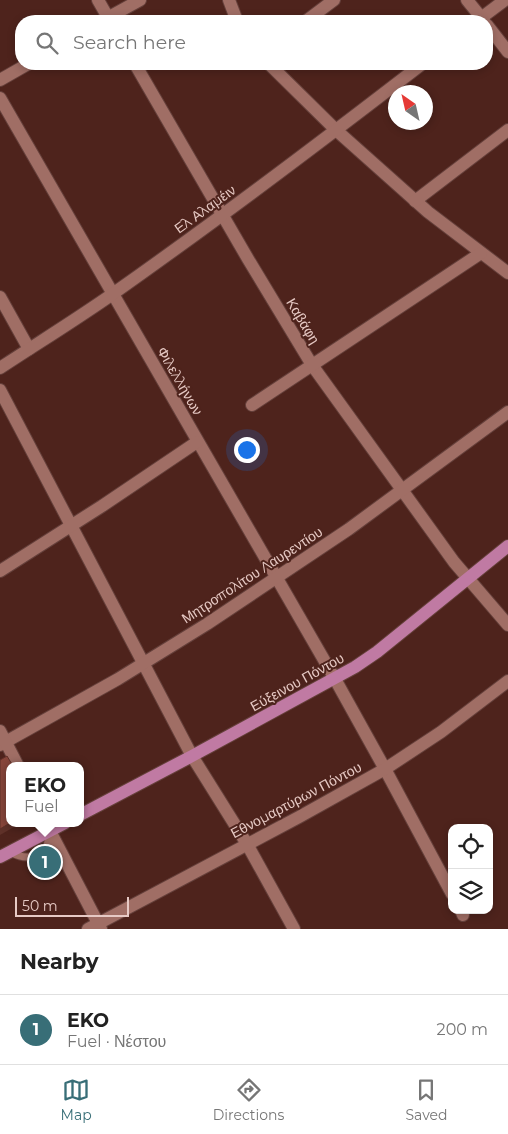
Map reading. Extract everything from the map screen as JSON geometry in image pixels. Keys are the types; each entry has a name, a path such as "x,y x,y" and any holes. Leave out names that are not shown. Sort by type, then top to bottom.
{"main road":[{"name":"Εύξεινου Πόντου","path":"84,813 335,679 372,656 508,546"},
{"path":"5,855 48,827"}],"street":[{"path":"98,0 105,15"},
{"path":"115,15 140,0"},
{"path":"229,0 235,15"},
{"path":"314,15 334,0"},
{"path":"467,0 478,15"},
{"path":"489,15 505,0"},
{"path":"493,34 508,52"},
{"path":"0,80 18,70"},
{"name":"Καβάφη","path":"138,70 312,366 454,562 508,625"},
{"path":"275,70 336,130 415,201 481,254 505,266"},
{"name":"Ελ Αλαμέιν","path":"0,368 113,294 222,215 414,70"},
{"name":"Φιλελλήνων","path":"0,98 335,679 448,887"},
{"path":"415,201 508,130"},
{"path":"252,405 481,254"},
{"path":"0,297 29,349"},
{"path":"0,390 192,756 246,844 294,929"},
{"name":"Μητροπολίτου Λαυρεντίου","path":"2,739 95,692 207,624 349,528 508,412"},
{"path":"0,571 118,496 197,442"},
{"name":"Εθνομαρτύρων Πόντου","path":"96,927 385,769 441,732 508,681"},
{"path":"2,739 16,762"},
{"path":"48,827 96,927"}],"building":[{"path":"7,756 11,762 6,762 6,825 0,829 0,760"}],"place":[{"name":"EKO","path":"45,862"}]}
